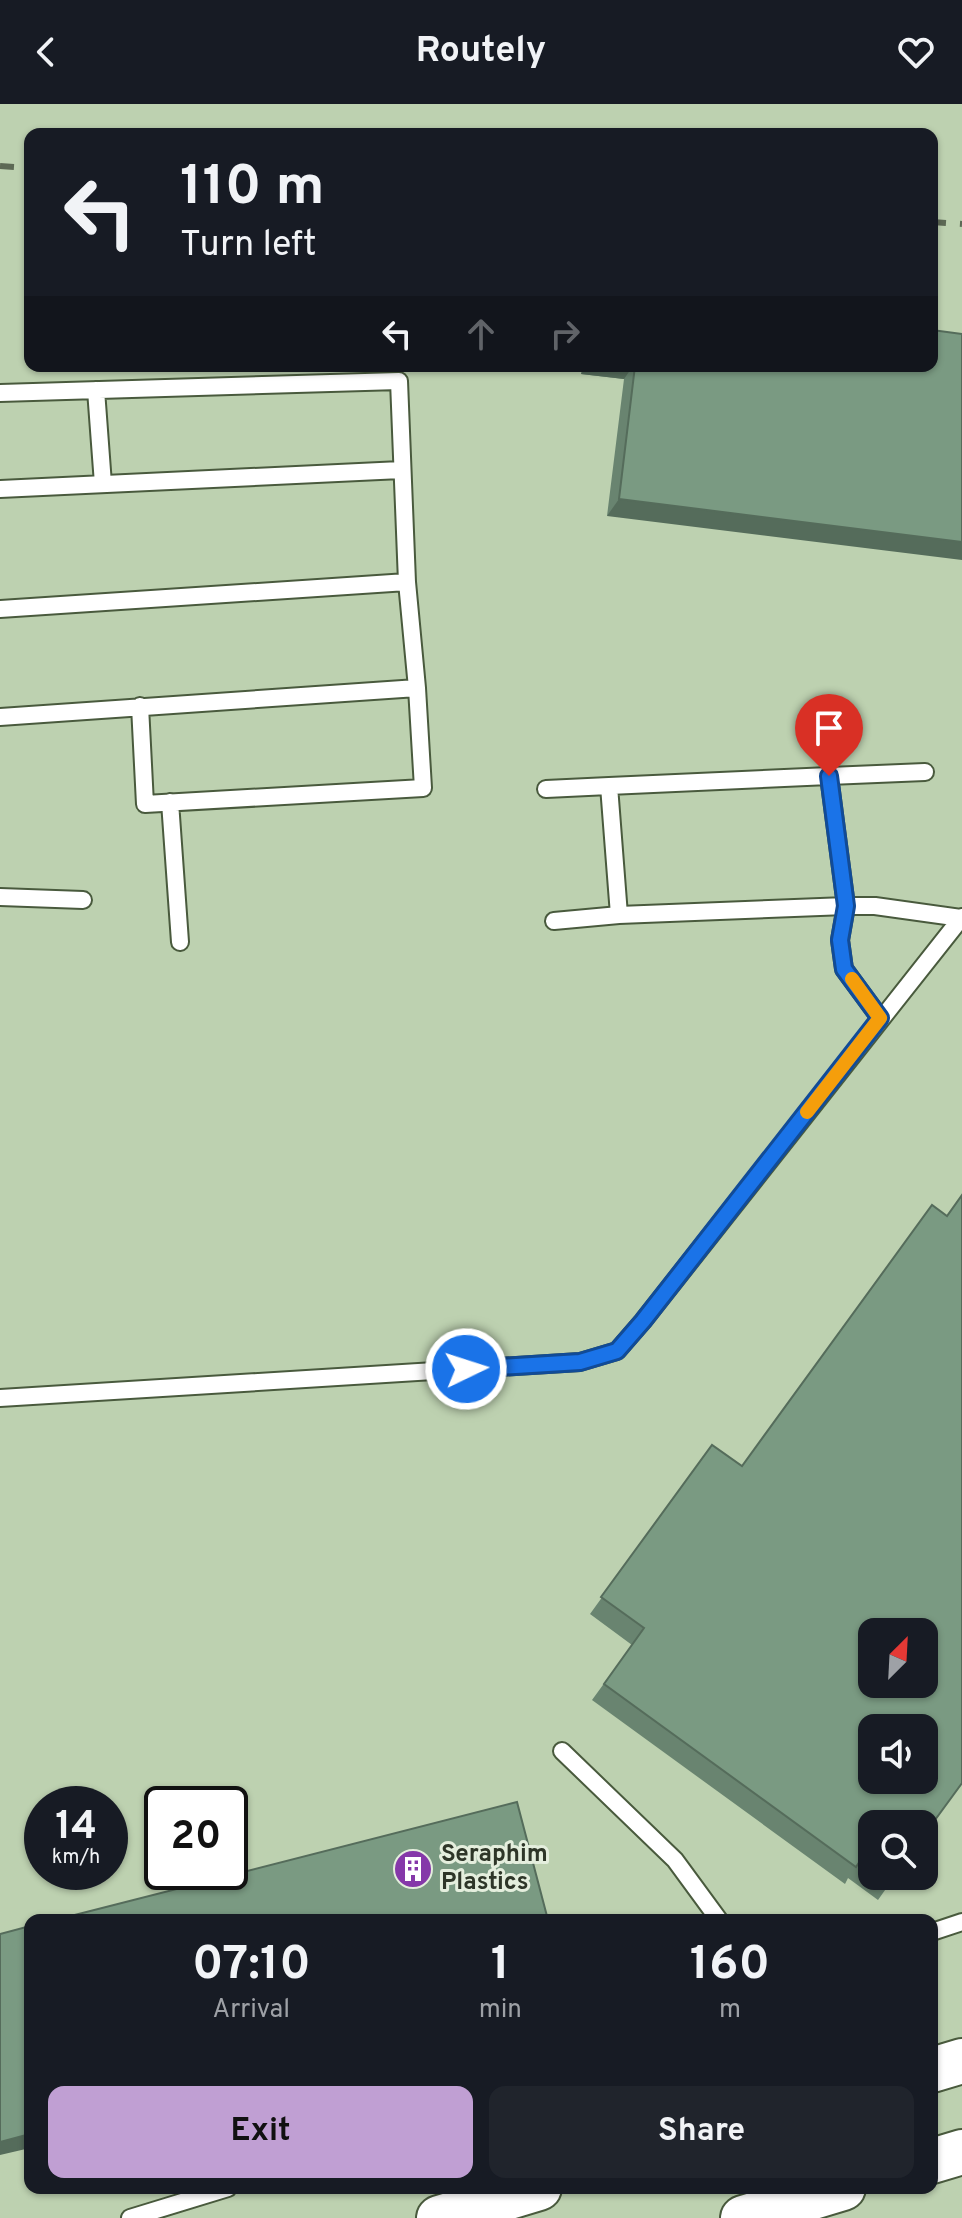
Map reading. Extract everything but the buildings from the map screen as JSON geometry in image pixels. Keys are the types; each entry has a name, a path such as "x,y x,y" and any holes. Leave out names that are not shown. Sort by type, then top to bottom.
{"main road":[{"path":"938,2068 962,2061"},
{"path":"938,2159 962,2152"},
{"path":"439,2218 519,2194"},
{"path":"743,2218 823,2194"}],"lane":[{"path":"0,393 399,381 407,582 423,788 145,804 140,706"},
{"path":"96,390 103,484"},
{"path":"0,489 401,470"},
{"path":"0,609 407,582"},
{"path":"0,717 417,688"},
{"path":"546,789 925,772"},
{"path":"829,776 846,906 840,940 844,969 880,1018"},
{"path":"609,786 619,915"},
{"path":"170,802 180,942"},
{"path":"0,897 83,900"},
{"path":"554,921 619,915 846,906 875,906 962,918"},
{"path":"0,1398 580,1362 617,1351 962,918"},
{"path":"562,1751 675,1860 715,1914"},
{"path":"938,1930 962,1922"},
{"path":"130,2218 208,2194"}],"railway":[{"path":"0,166 24,168"},
{"path":"938,222 962,224"}],"slow traffic":[{"path":"807,1112 880,1018 852,979"}],"place":[{"name":"Seraphim Plastics","path":"413,1869"}],"route":[{"path":"466,1369 580,1362 617,1351 880,1018 844,969 840,940 846,906 829,776"}]}
